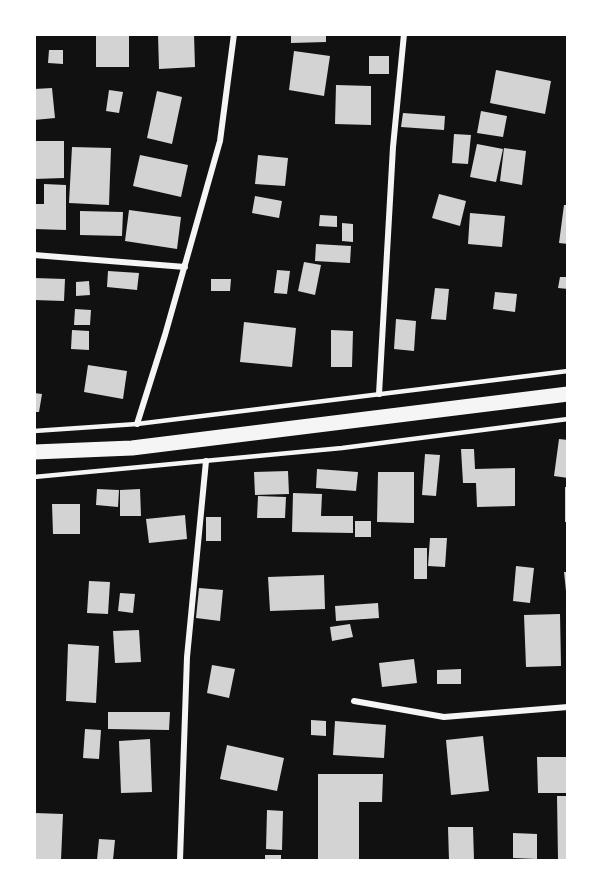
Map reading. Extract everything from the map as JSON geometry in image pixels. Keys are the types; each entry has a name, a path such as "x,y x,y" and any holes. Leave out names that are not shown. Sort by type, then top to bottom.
{"main road":[{"path":"34,453 132,448 567,394"}],"street":[{"path":"137,424 220,141 234,34"},
{"path":"379,394 393,147 404,34"},
{"path":"34,255 184,267"},
{"path":"180,861 187,657 206,461"},
{"path":"354,701 444,717 567,707"}],"lane":[{"path":"34,431 137,424 567,371"},
{"path":"34,477 342,448 567,419"}],"building":[{"path":"158,34 194,34 195,67 159,69"},
{"path":"291,34 326,34 326,42 291,43"},
{"path":"96,35 129,35 129,67 96,67"},
{"path":"49,50 63,50 63,64 48,63"},
{"path":"294,51 330,56 324,96 289,90"},
{"path":"369,56 389,56 389,74 369,74"},
{"path":"496,70 551,81 545,114 490,103"},
{"path":"336,85 371,86 371,125 335,124"},
{"path":"52,88 55,118 34,120 34,89"},
{"path":"109,90 123,92 119,113 106,111"},
{"path":"157,91 182,97 172,144 147,138"},
{"path":"481,111 507,116 503,137 477,133"},
{"path":"403,113 445,116 444,130 401,127"},
{"path":"454,134 471,135 468,164 452,163"},
{"path":"34,141 64,141 64,178 34,179"},
{"path":"477,144 503,149 496,182 470,177"},
{"path":"72,147 111,148 109,205 69,203"},
{"path":"504,148 526,151 522,185 500,181"},
{"path":"140,155 188,165 181,197 133,186"},
{"path":"258,155 288,158 285,186 255,184"},
{"path":"44,184 66,185 66,230 34,229 34,204 44,204"},
{"path":"439,194 466,201 460,226 432,218"},
{"path":"255,196 282,201 279,218 252,213"},
{"path":"564,205 568,205 568,244 559,243"},
{"path":"129,210 181,217 177,249 125,241"},
{"path":"80,211 123,212 122,236 80,235"},
{"path":"470,213 505,216 502,247 468,244"},
{"path":"320,215 337,216 337,227 319,226"},
{"path":"342,223 353,224 353,242 342,241"},
{"path":"316,244 351,246 350,263 315,261"},
{"path":"304,262 321,265 315,295 298,291"},
{"path":"277,270 290,271 287,294 274,293"},
{"path":"108,271 139,273 137,290 107,287"},
{"path":"560,277 568,277 568,289 558,288"},
{"path":"34,278 65,279 64,301 34,300"},
{"path":"211,279 231,279 230,291 211,291"},
{"path":"89,281 90,295 76,296 76,282"},
{"path":"435,288 449,289 446,320 431,319"},
{"path":"495,292 517,294 515,312 493,309"},
{"path":"75,309 91,310 90,325 74,325"},
{"path":"396,319 416,321 414,351 394,349"},
{"path":"244,322 296,328 292,367 240,362"},
{"path":"72,330 89,331 89,350 71,349"},
{"path":"331,330 353,331 352,367 331,367"},
{"path":"88,365 127,371 123,399 84,392"},
{"path":"34,393 42,394 39,412 34,412"},
{"path":"559,439 568,440 568,478 554,476"},
{"path":"461,449 474,449 475,469 515,468 515,506 477,507 476,483 463,483"},
{"path":"425,454 440,455 436,496 422,495"},
{"path":"317,469 358,472 356,491 316,488"},
{"path":"288,471 289,494 255,495 254,472"},
{"path":"378,472 414,472 414,523 377,522"},
{"path":"565,487 568,487 568,522 565,522"},
{"path":"97,489 119,490 118,507 96,505"},
{"path":"140,489 141,516 120,516 120,490"},
{"path":"293,493 322,494 321,516 353,516 353,533 292,532"},
{"path":"258,496 286,497 285,518 257,518"},
{"path":"52,504 80,504 80,534 53,534"},
{"path":"185,515 187,539 149,543 146,519"},
{"path":"206,517 221,517 221,541 206,541"},
{"path":"355,521 371,521 371,537 355,537"},
{"path":"430,538 447,538 445,567 428,566"},
{"path":"414,548 427,548 427,579 414,579"},
{"path":"516,566 534,568 530,603 513,601"},
{"path":"564,572 568,572 568,591 566,591"},
{"path":"324,575 325,609 270,611 268,577"},
{"path":"89,581 110,582 108,614 87,613"},
{"path":"199,588 223,590 220,621 196,618"},
{"path":"120,593 135,594 133,613 118,611"},
{"path":"378,603 379,618 336,621 335,606"},
{"path":"560,614 561,666 526,667 524,615"},
{"path":"350,624 353,637 332,641 330,627"},
{"path":"139,630 141,662 115,663 113,631"},
{"path":"68,644 99,646 96,703 66,701"},
{"path":"414,659 417,683 382,687 379,663"},
{"path":"212,665 235,669 229,698 207,693"},
{"path":"461,669 461,684 437,684 437,670"},
{"path":"108,712 170,712 169,730 108,729"},
{"path":"311,720 326,721 326,736 311,735"},
{"path":"335,721 386,725 384,758 333,755"},
{"path":"85,729 101,730 99,759 83,758"},
{"path":"483,736 489,791 451,795 446,740"},
{"path":"150,739 152,792 121,793 119,741"},
{"path":"227,745 284,758 277,791 220,779"},
{"path":"537,757 568,757 568,793 538,793"},
{"path":"318,774 383,774 382,802 359,802 359,860 318,860"},
{"path":"557,796 568,796 568,860 558,860"},
{"path":"267,810 283,811 282,850 266,849"},
{"path":"35,813 63,814 61,860 34,860"},
{"path":"448,827 473,827 474,860 449,860"},
{"path":"513,833 537,834 537,859 513,858"},
{"path":"99,839 115,840 113,860 97,860"},
{"path":"265,855 281,855 281,860 265,860"}]}
